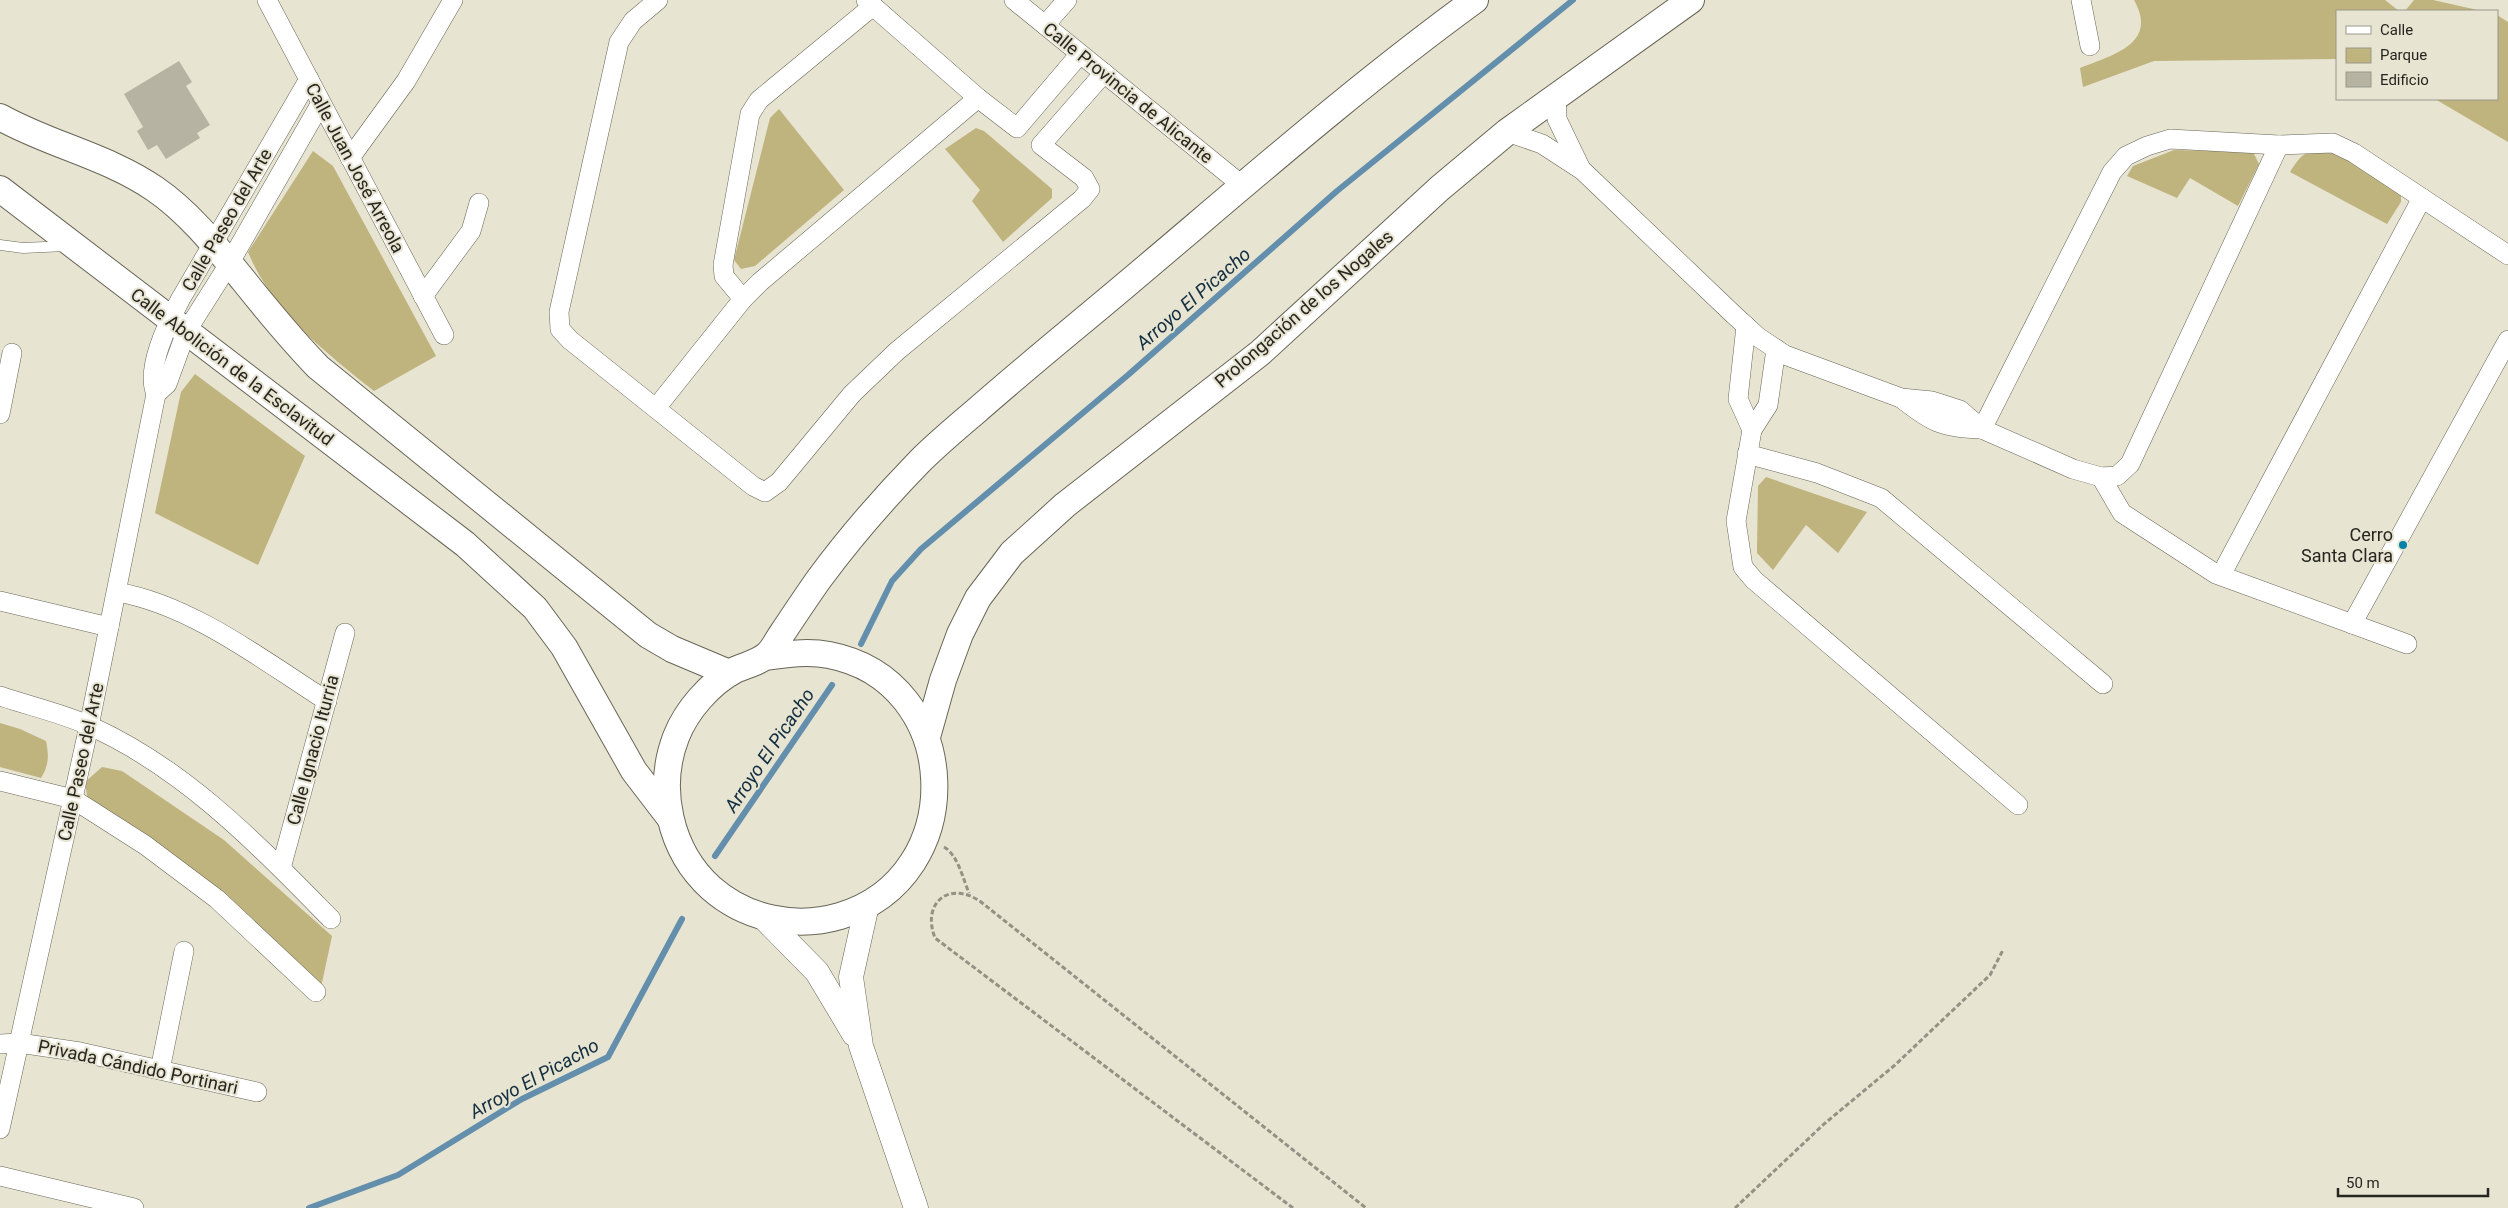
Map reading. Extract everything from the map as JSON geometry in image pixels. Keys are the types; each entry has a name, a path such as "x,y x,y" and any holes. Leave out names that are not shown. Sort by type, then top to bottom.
{"main road":[{"path":"766,657 820,578 862,524 924,456 1348,98 1475,0"},
{"name":"Prolongación de los Nogales","path":"927,737 943,680 960,634 978,598 1012,553 1065,505 1260,353 1440,188 1507,132 1691,0"},
{"path":"0,117 25,131 96,157 128,172 156,190 213,243 284,331 318,367 648,635 672,649 729,673"},
{"name":"Calle Abolición de la Esclavitud","path":"0,189 466,544 535,608 564,647 634,771 670,818"},
{"path":"798,652 831,655 862,666 889,684 912,708 927,737 934,760 936,784 934,809 926,837 918,854 904,874 886,891 866,905 842,915 815,921 788,921 762,916 736,905 713,889 694,869 684,853 670,818 666,777 676,736 698,700 729,673 766,657 798,652"}],"street":[{"path":"350,158 406,81 453,0"},
{"path":"658,0 633,21 619,42 559,312 560,329 570,340 752,486 765,492 779,482 852,394 897,351 1082,199 1090,190 1084,178 978,98 869,3 759,100 750,114 723,265 724,276 742,299"},
{"path":"1045,25 1067,0"},
{"path":"2081,0 2090,46"},
{"name":"Calle Provincia de Alicante","path":"1023,3 1045,25 1243,186"},
{"name":"Calle Juan José Arreola","path":"276,5 321,103 444,335"},
{"path":"1017,128 1080,54"},
{"path":"1041,145 1104,73"},
{"name":"Calle Paseo del Arte","path":"0,1129 110,627 156,394 152,373 178,326 213,243 309,79"},
{"path":"1556,96 1559,125 1582,170"},
{"path":"656,408 742,299 978,98"},
{"name":"Calle Paseo del Arte","path":"178,326 229,264 290,154 321,103"},
{"path":"1507,132 1542,144 1582,170 1746,326 1776,349 1901,398 1932,401 1960,410 1982,429 2073,469 2101,477 2117,476 2130,464 2279,146"},
{"path":"1982,429 2112,172 2126,156 2147,146 2170,139 2279,146 2316,143 2340,146 2508,255"},
{"path":"273,140 290,154"},
{"path":"2221,575 2422,198"},
{"path":"423,296 471,232 479,203"},
{"path":"1746,326 1738,400 1752,430"},
{"path":"2352,624 2508,340"},
{"path":"1776,349 1768,405 1752,430 1736,521 1742,568 2018,806"},
{"path":"0,414 12,352"},
{"path":"1748,454 1817,473 1881,498 2103,684"},
{"path":"2101,477 2122,513 2221,575 2407,644"},
{"path":"117,592 145,597 172,609 224,636 327,701"},
{"path":"0,601 110,627"},
{"name":"Calle Ignacio Iturria","path":"281,868 345,633"},
{"path":"0,696 89,726 137,750 203,797 254,840 331,919"},
{"path":"0,781 73,799 145,845 217,899 316,992"},
{"path":"866,905 851,977 861,1046 916,1208"},
{"path":"762,916 817,972 861,1046"},
{"path":"160,1070 184,951"},
{"name":"Privada Cándido Portinari","path":"0,1044 19,1043 80,1052 257,1092"},
{"path":"0,1176 134,1208"}],"lane":[{"path":"0,245 23,248 75,246"}],"path":[{"path":"926,837 949,850 970,894 1366,1208"},
{"path":"970,894 955,892 940,900 931,914 931,926 935,938 1293,1208"},
{"path":"1735,1208 1824,1124 1895,1065 1990,975 2003,950"}],"green space":[{"path":"2134,0 2385,0 2398,10 2336,10 2336,59 2154,61 2083,87 2080,68 2128,46 2136,37 2141,27 2140,15"},
{"path":"2414,0 2433,0 2478,10 2406,10"},
{"path":"2498,16 2508,22 2508,142 2437,100 2498,100"},
{"path":"779,109 844,190 755,266 741,269 734,260 770,118"},
{"path":"976,128 984,131 1052,189 1052,198 1003,242 972,201 980,190 945,149"},
{"path":"2174,150 2253,152 2259,164 2238,206 2190,178 2177,198 2127,176 2133,166"},
{"path":"313,151 333,166 436,356 374,391 337,361 285,312 258,273 248,252"},
{"path":"2337,151 2401,194 2401,202 2387,224 2290,172 2300,158 2309,152"},
{"path":"195,374 305,456 258,565 155,513 181,392"},
{"path":"1766,477 1867,512 1838,553 1806,525 1773,570 1757,553 1758,486"},
{"path":"0,723 20,729 46,741 48,760 41,778 0,767"},
{"path":"102,767 122,771 224,840 332,936 320,992 88,802 85,782"}],"building":[{"path":"179,61 192,82 186,86 210,125 197,133 200,138 166,159 157,145 148,150 137,131 143,127 124,94"}],"waterway":[{"name":"Arroyo El Picacho","path":"861,644 892,581 921,549 1128,375 1337,191 1573,0"},
{"name":"Arroyo El Picacho","path":"715,856 832,685"},
{"name":"Arroyo El Picacho","path":"309,1208 398,1175 522,1099 608,1057 682,919"}],"place":[{"name":"Cerro Santa Clara","path":"2403,545"}]}
